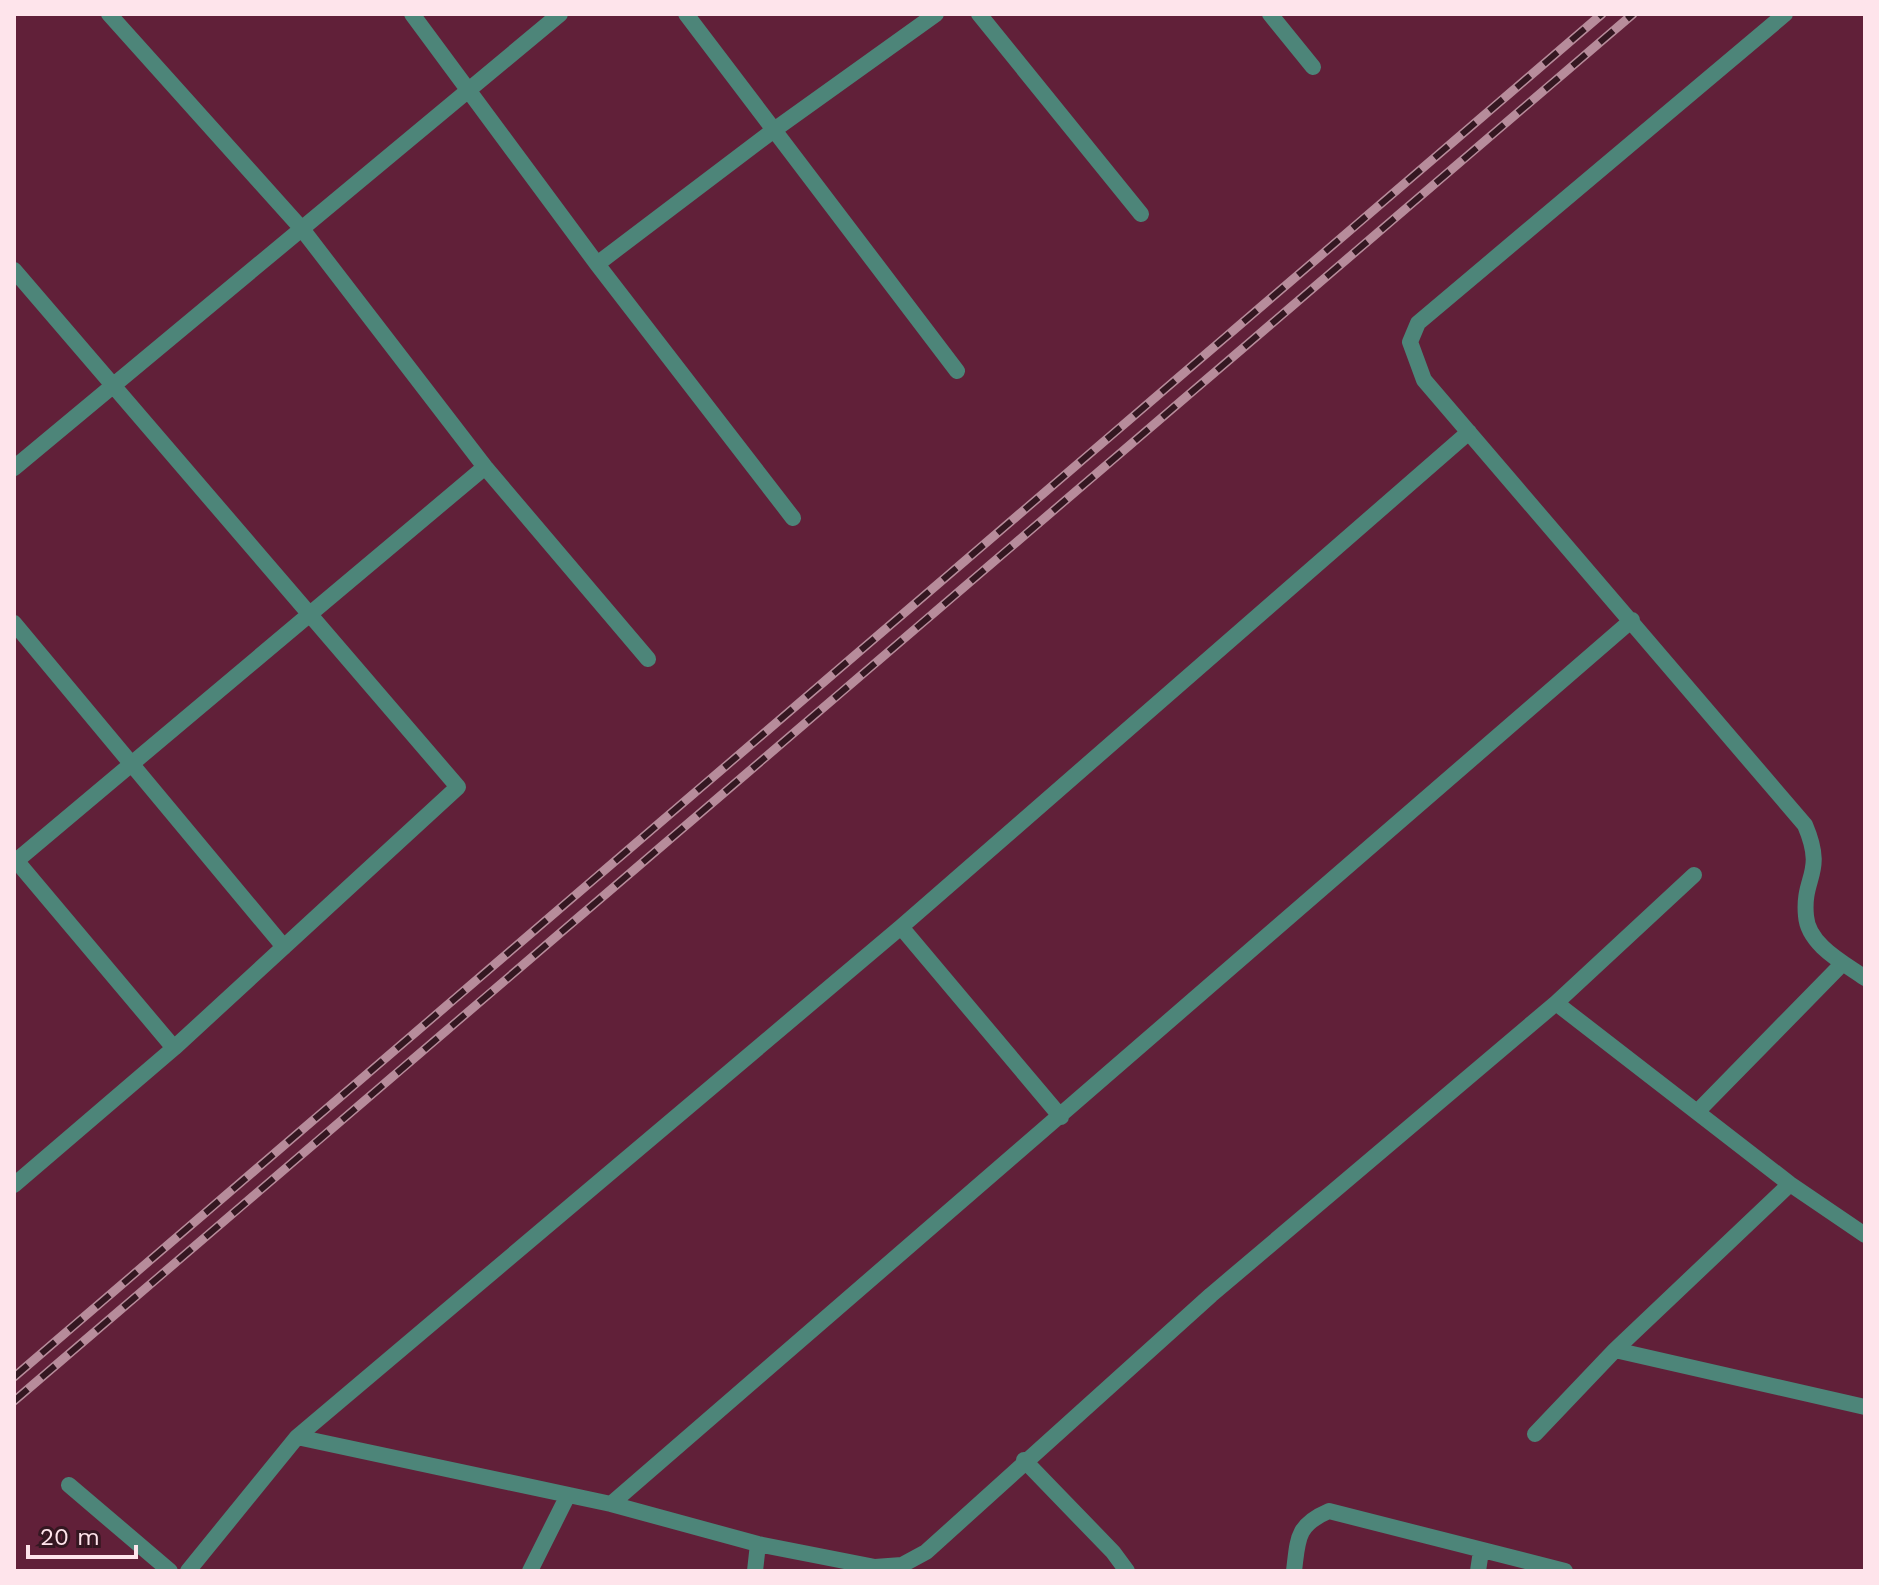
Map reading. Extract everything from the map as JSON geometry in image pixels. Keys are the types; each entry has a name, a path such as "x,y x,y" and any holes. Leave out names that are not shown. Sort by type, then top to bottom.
{"street":[{"path":"109,14 302,229 485,467 648,659"},
{"path":"412,14 597,264 793,518"},
{"path":"14,468 560,14"},
{"path":"686,14 957,371"},
{"path":"597,264 774,130 936,14"},
{"path":"979,14 1141,214"},
{"path":"1270,14 1313,67"},
{"path":"1785,14 1418,323 1410,342 1424,380 1805,825 1815,849 1815,872 1806,917 1811,931 1827,951 1865,978"},
{"path":"14,270 306,614 458,787 174,1048 15,1181"},
{"path":"188,1571 297,1437 901,927 1469,432"},
{"path":"174,1048 15,859 485,467"},
{"path":"611,1504 1632,620"},
{"path":"14,623 284,947"},
{"path":"297,1437 611,1504 758,1544 875,1567 902,1565 926,1552 1024,1460 1211,1295 1556,1003 1694,875"},
{"path":"901,927 1061,1117"},
{"path":"1697,1112 1843,963"},
{"path":"1556,1003 1790,1184 1865,1235"},
{"path":"1535,1434 1615,1350 1790,1184"},
{"path":"1615,1350 1865,1407"},
{"path":"1024,1460 1113,1552 1127,1571"},
{"path":"69,1485 170,1571"},
{"path":"530,1571 568,1495"},
{"path":"1294,1571 1298,1535 1311,1519 1329,1511 1565,1571"},
{"path":"755,1571 758,1544"},
{"path":"1478,1571 1481,1551"}],"railway":[{"path":"14,1377 1602,14"},
{"path":"14,1401 1633,14"}]}
